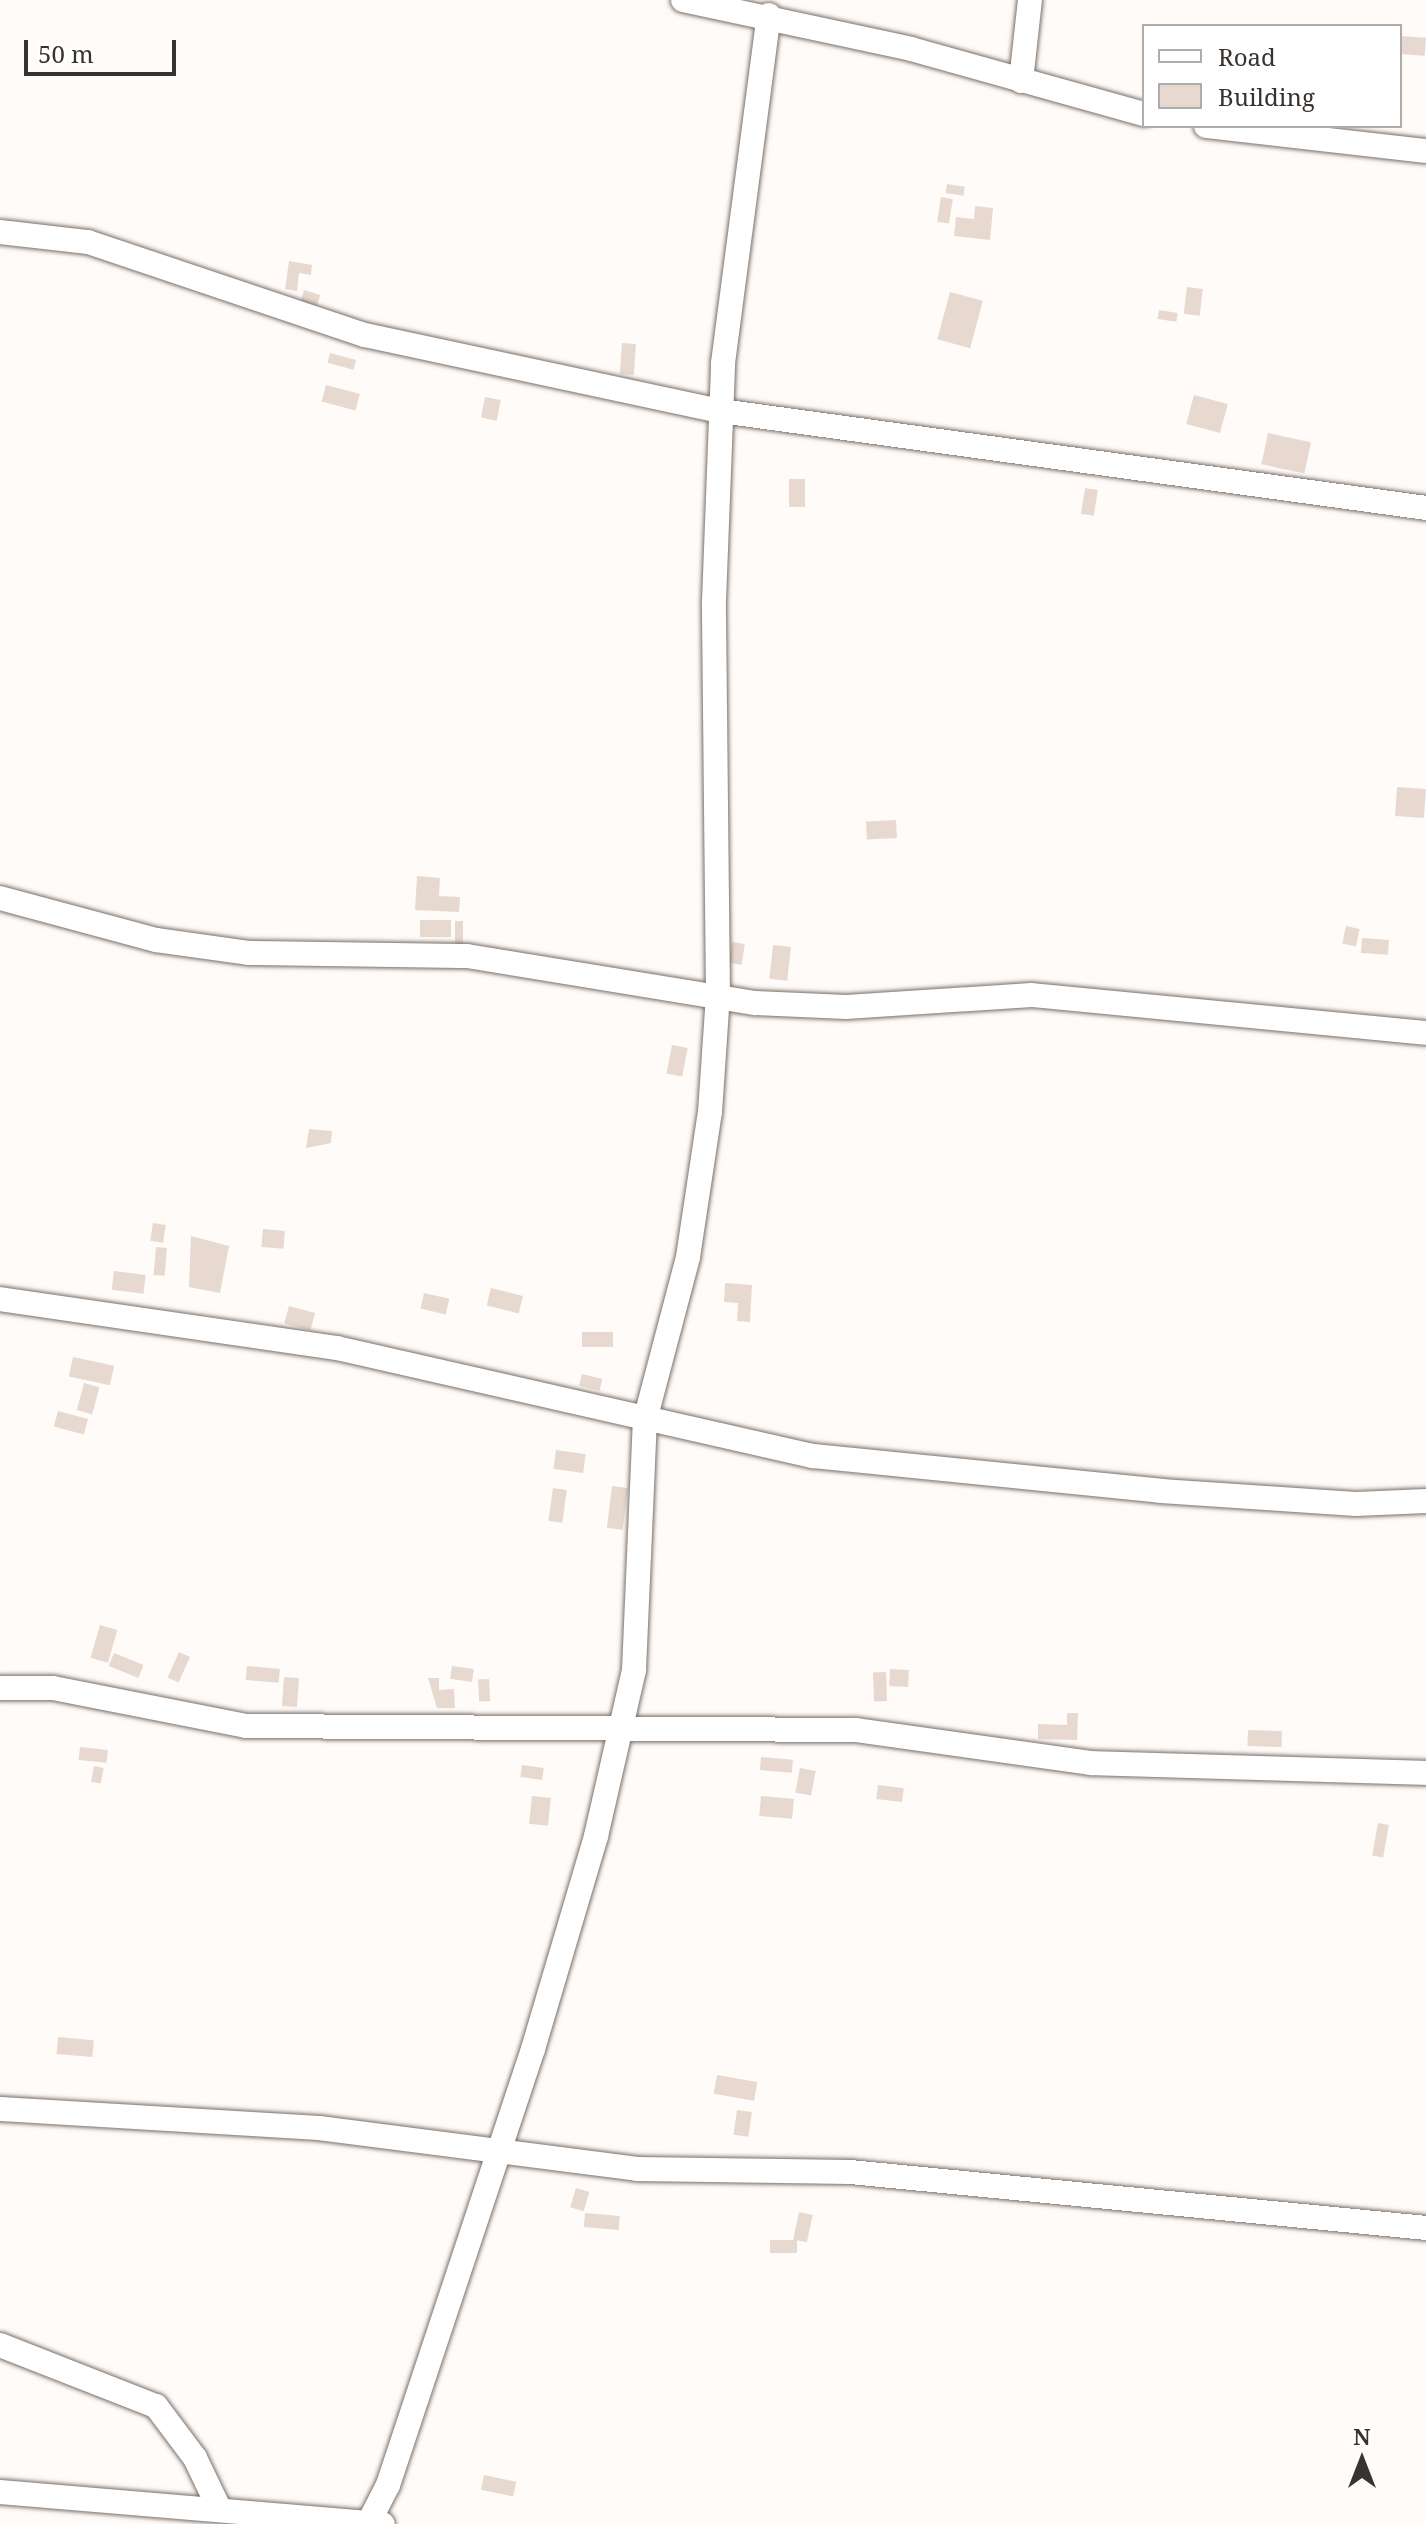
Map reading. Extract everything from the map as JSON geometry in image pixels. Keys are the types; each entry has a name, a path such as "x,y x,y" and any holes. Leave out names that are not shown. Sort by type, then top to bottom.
{"street":[{"path":"683,0 769,15 1142,113"},
{"path":"1021,81 1030,0"},
{"path":"0,2492 218,2506 374,2523 501,2150 625,1725 644,1559 645,1420 691,1242 718,996 714,601 721,411 739,200 769,15"},
{"path":"1224,128 1426,151"},
{"path":"0,232 88,242 365,335 721,411 1426,508"},
{"path":"0,898 219,949 467,956 718,996 846,1007 1032,995 1426,1033"},
{"path":"0,1299 337,1348 813,1456 1161,1491 1356,1504 1426,1501"},
{"path":"0,1688 53,1688 246,1726 625,1725 856,1730 1091,1763 1426,1773"},
{"path":"0,2109 319,2128 637,2169 850,2172 1426,2228"},
{"path":"0,2345 156,2406 195,2458 218,2506"}],"building":[{"path":"1402,36 1426,38 1425,56 1402,54"},
{"path":"947,184 965,187 963,196 946,193"},
{"path":"941,197 953,199 949,224 937,222"},
{"path":"975,206 993,208 990,240 954,236 956,217 974,219"},
{"path":"289,261 312,265 311,275 299,273 297,291 285,289"},
{"path":"1187,287 1203,289 1200,316 1184,314"},
{"path":"304,290 320,295 316,308 300,303"},
{"path":"950,292 983,301 970,348 937,339"},
{"path":"1159,310 1178,313 1176,322 1158,319"},
{"path":"622,343 636,344 634,375 620,374"},
{"path":"330,353 356,360 353,370 327,363"},
{"path":"326,385 360,394 355,410 322,401"},
{"path":"1194,395 1228,404 1220,433 1186,424"},
{"path":"485,397 501,400 497,421 481,418"},
{"path":"1268,433 1311,442 1304,473 1261,464"},
{"path":"789,479 805,479 805,507 789,507"},
{"path":"1085,488 1098,490 1094,516 1081,514"},
{"path":"1397,787 1426,789 1424,818 1395,816"},
{"path":"896,820 897,838 867,840 866,822"},
{"path":"417,876 440,878 439,896 460,897 459,912 415,910"},
{"path":"420,920 451,920 451,937 420,937"},
{"path":"455,921 463,921 463,950 455,950"},
{"path":"1346,926 1360,929 1356,947 1342,944"},
{"path":"1362,938 1389,940 1388,955 1361,953"},
{"path":"732,942 745,944 742,965 729,963"},
{"path":"773,945 791,947 787,981 769,979"},
{"path":"672,1045 688,1048 682,1077 666,1073"},
{"path":"309,1129 332,1131 331,1143 306,1148"},
{"path":"153,1223 166,1225 163,1243 150,1241"},
{"path":"263,1229 285,1231 283,1249 261,1247"},
{"path":"191,1236 229,1246 220,1293 189,1287"},
{"path":"156,1247 167,1248 165,1276 154,1275"},
{"path":"114,1271 146,1275 143,1294 112,1290"},
{"path":"725,1283 752,1285 750,1322 737,1321 738,1303 724,1302"},
{"path":"491,1288 523,1296 519,1313 487,1305"},
{"path":"424,1293 449,1299 446,1314 420,1309"},
{"path":"289,1306 315,1313 310,1330 284,1323"},
{"path":"582,1332 613,1332 613,1347 582,1347"},
{"path":"73,1357 114,1366 110,1385 69,1377"},
{"path":"582,1374 602,1379 599,1391 579,1386"},
{"path":"84,1383 99,1387 92,1414 77,1410"},
{"path":"58,1411 88,1419 84,1434 54,1426"},
{"path":"556,1450 586,1454 583,1473 553,1469"},
{"path":"612,1486 628,1488 623,1530 607,1528"},
{"path":"553,1488 567,1490 562,1523 548,1521"},
{"path":"100,1625 117,1630 108,1663 91,1658"},
{"path":"179,1652 190,1657 179,1682 168,1678"},
{"path":"114,1653 144,1665 138,1678 109,1666"},
{"path":"247,1666 280,1669 279,1683 246,1680"},
{"path":"452,1666 474,1669 472,1682 450,1679"},
{"path":"890,1669 909,1670 908,1687 889,1686"},
{"path":"873,1672 886,1672 887,1701 874,1701"},
{"path":"284,1677 299,1678 297,1707 282,1706"},
{"path":"428,1678 439,1678 439,1690 454,1689 455,1708 437,1708"},
{"path":"489,1679 490,1701 479,1702 478,1680"},
{"path":"1067,1713 1078,1713 1077,1740 1038,1739 1038,1724 1067,1725"},
{"path":"1248,1730 1282,1731 1281,1747 1247,1746"},
{"path":"80,1747 108,1750 106,1763 79,1760"},
{"path":"761,1757 793,1760 792,1773 760,1770"},
{"path":"522,1765 544,1768 542,1780 520,1777"},
{"path":"94,1766 104,1768 101,1784 91,1782"},
{"path":"800,1768 816,1771 811,1796 795,1793"},
{"path":"878,1785 904,1788 902,1802 876,1799"},
{"path":"532,1796 551,1798 548,1826 529,1824"},
{"path":"761,1796 794,1799 792,1819 759,1816"},
{"path":"1378,1823 1389,1825 1383,1857 1372,1855"},
{"path":"58,2037 94,2040 92,2057 57,2054"},
{"path":"717,2075 757,2082 754,2101 714,2094"},
{"path":"737,2110 752,2112 748,2137 734,2135"},
{"path":"576,2188 589,2192 584,2211 570,2207"},
{"path":"799,2212 813,2215 807,2242 793,2239"},
{"path":"585,2213 620,2216 619,2230 584,2227"},
{"path":"770,2240 797,2240 797,2253 770,2253"},
{"path":"484,2475 516,2482 513,2497 481,2490"}]}
